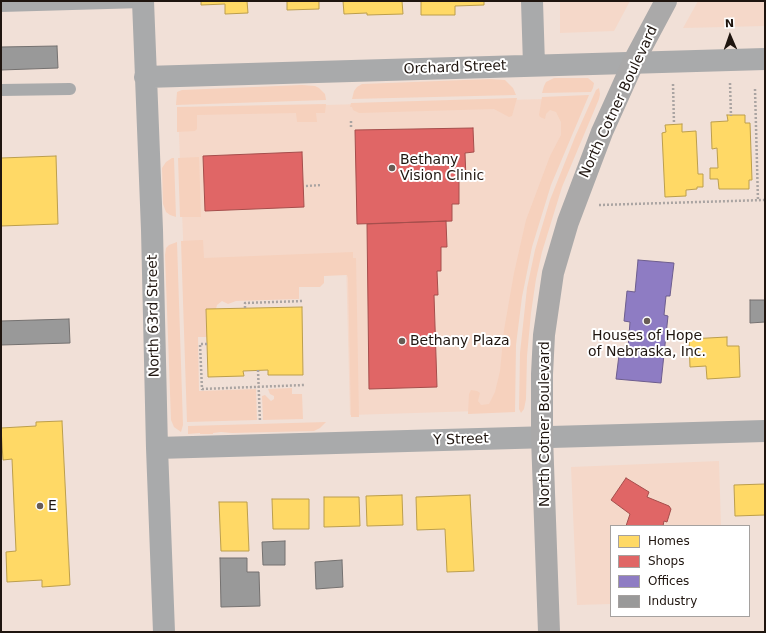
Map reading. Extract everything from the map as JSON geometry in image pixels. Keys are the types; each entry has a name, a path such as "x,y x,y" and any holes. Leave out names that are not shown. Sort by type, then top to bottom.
{"main road":[{"name":"North Cotner Boulevard","path":"549,632 542,437 542,374 544,335 556,259 583,178 602,132 634,61 666,1"}],"street":[{"path":"532,1 534,65"},
{"name":"North 63rd Street","path":"143,2 152,230 157,448 164,632"},
{"name":"Orchard Street","path":"145,77 634,61 765,59"},
{"name":"Y Street","path":"157,448 765,431"}],"lane":[{"path":"1,6 143,2"},
{"path":"1,90 70,88"}],"path":[{"path":"730,82 731,116"},
{"path":"672,84 674,124"},
{"path":"755,89 758,201"},
{"path":"351,121 351,128"},
{"path":"306,186 322,185"},
{"path":"599,205 765,200"},
{"path":"245,308 245,303 303,301"},
{"path":"207,344 200,344 202,389 305,386"},
{"path":"258,370 260,422"}],"shaded area":[{"path":"560,1 630,1 614,31 560,33"},
{"path":"698,1 765,1 765,26 683,28"},
{"path":"554,78 588,78 594,83 591,92 542,93 546,82"},
{"path":"490,79 505,80 513,88 516,95 352,99 354,91 362,84"},
{"path":"302,85 315,86 319,88 325,94 326,100 176,105 177,92 182,90"},
{"path":"599,88 599,99 562,187 542,252 531,313 527,356 526,399 524,409 521,413 519,409 520,353 527,288 535,250 550,200 575,137 596,90"},
{"path":"589,95 551,185 532,247 522,297 516,345 515,412 468,414 469,394 471,390 480,393 478,401 481,405 489,404 495,392 500,371 504,330 514,273 526,220 550,156 561,135 561,122 556,112 550,110 546,114 545,119 539,115 542,97"},
{"path":"517,98 512,116 509,117 494,109 359,113 350,107 351,103"},
{"path":"581,98 557,155 519,285 511,410 350,415 346,258 184,263 178,109"},
{"path":"326,104 325,113 316,113 317,122 297,122 296,113 197,115 197,129 195,131 177,132 177,107"},
{"path":"199,157 201,217 180,217 178,158"},
{"path":"174,158 176,217 166,212 163,204 162,168 166,162"},
{"path":"203,240 204,258 353,252 353,258 356,258 359,417 351,417 347,275 324,276 324,283 320,287 299,287 299,299 236,301 228,304 222,301 217,305 216,309 206,309 207,337 198,337 199,391 256,389 257,420 187,422 181,241"},
{"path":"177,242 183,425 181,432 174,427 171,420 165,255 166,248"},
{"path":"292,388 292,394 302,394 303,419 263,420 262,396 265,395 271,401 274,399 274,396 270,394 268,389"},
{"path":"326,422 314,431 221,432 213,434 188,434 188,426"},
{"path":"719,461 721,525 610,525 610,604 577,605 571,467"}],"building: Homes":[{"path":"201,1 247,1 248,13 225,14 225,4 201,5"},
{"path":"287,1 319,1 319,9 287,10"},
{"path":"343,1 402,1 403,14 344,14"},
{"path":"421,1 484,1 484,5 455,6 455,15 421,15"},
{"path":"727,115 745,115 745,123 750,123 752,180 749,180 749,189 719,189 718,179 710,179 710,168 718,168 717,148 712,149 711,122 728,121"},
{"path":"682,124 682,132 696,131 698,174 703,174 703,187 686,190 686,196 665,197 662,133 666,132 665,125"},
{"path":"56,156 58,224 1,226 1,158"},
{"path":"302,307 303,375 268,375 268,370 243,371 244,376 208,377 206,309"},
{"path":"727,337 727,346 739,346 740,377 707,379 706,366 690,367 689,339"},
{"name":"E","path":"62,421 70,585 42,587 42,580 7,582 6,552 16,551 12,459 3,460 1,428 36,426 36,422"},
{"path":"765,484 765,515 735,516 734,485"},
{"path":"402,495 403,525 367,526 366,496"},
{"path":"470,495 474,571 447,572 445,529 417,530 416,497"},
{"path":"324,497 359,497 360,526 324,527"},
{"path":"272,499 309,499 309,529 273,529"},
{"path":"219,502 247,502 249,551 221,551"}],"building: Shops":[{"path":"473,128 474,152 465,153 466,179 459,179 459,204 452,204 452,221 357,224 355,130"},
{"path":"302,152 304,207 205,211 203,156"},
{"name":"Bethany Plaza","path":"446,221 447,247 441,247 441,271 437,271 438,295 434,295 437,387 369,389 367,224"},
{"path":"626,478 649,492 647,497 669,506 671,509 667,522 664,521 663,525 626,525 630,514 611,500"}],"building: Offices":[{"name":"Houses of Hope of Nebraska, Inc.","path":"638,260 674,263 670,296 666,296 664,315 668,316 661,383 616,379 620,347 628,348 630,322 624,321 627,291 635,292"}],"building: Industry":[{"path":"57,46 58,68 1,70 1,47"},
{"path":"750,300 765,300 765,322 750,323"},
{"path":"69,319 70,343 1,345 1,321"},
{"path":"285,541 285,565 263,565 262,542"},
{"path":"220,558 247,558 247,572 259,572 260,606 221,607"},
{"path":"342,560 343,587 316,589 315,562"}],"place":[{"name":"Bethany Vision Clinic","path":"392,168"},
{"name":"Houses of Hope of Nebraska, Inc.","path":"647,321"},
{"name":"Bethany Plaza","path":"402,341"},
{"name":"E","path":"40,506"}]}
